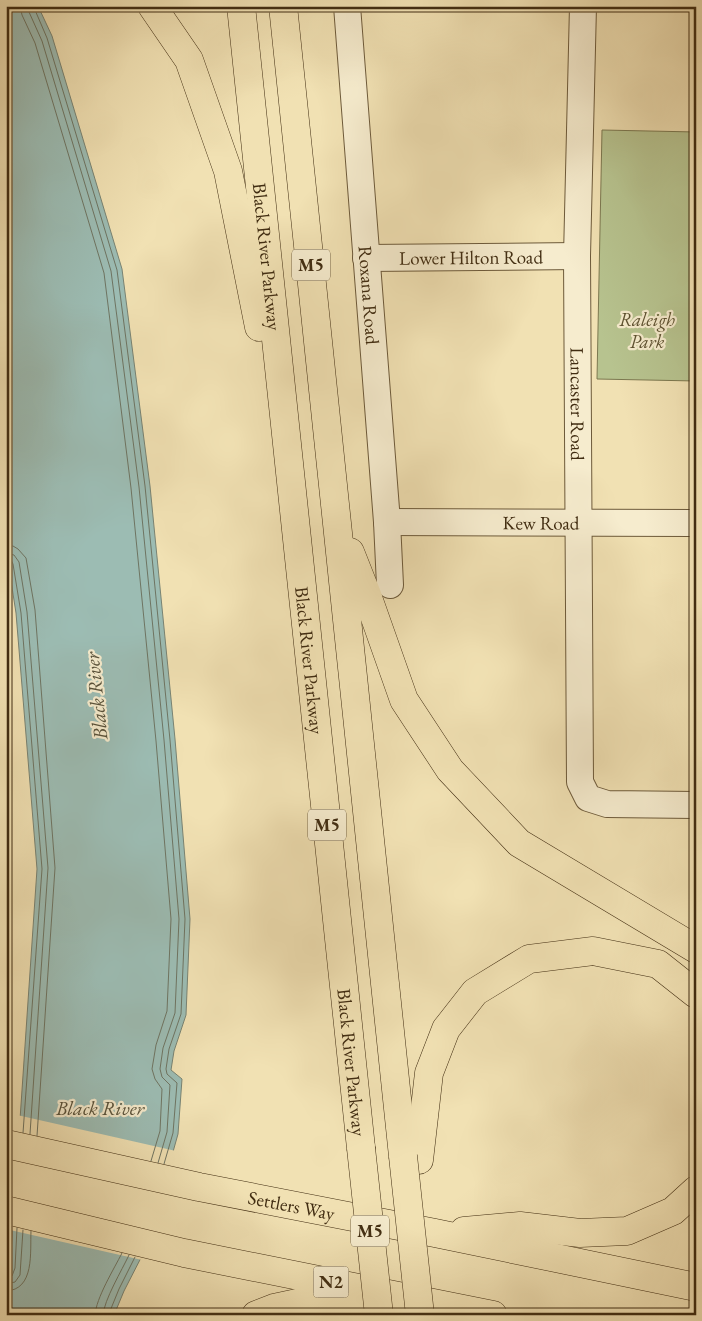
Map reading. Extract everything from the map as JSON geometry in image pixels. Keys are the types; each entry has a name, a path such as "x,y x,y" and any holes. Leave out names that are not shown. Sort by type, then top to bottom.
{"highway":[{"path":"152,6 189,60 228,171 293,502"},
{"name":"Black River Parkway","path":"241,6 379,1315"},
{"name":"M5","path":"283,6 338,523 411,1158 420,1315"},
{"path":"338,523 367,595 404,700 450,770 519,843 696,949"},
{"path":"439,1315 411,1158 429,1073 446,1029 475,992 529,959 593,951 658,964 696,994"},
{"name":"Settlers Way","path":"6,1144 199,1187 696,1287"},
{"path":"435,1233 520,1226 580,1233 627,1231 673,1211 696,1190"},
{"name":"N2","path":"6,1210 184,1253 485,1313"},
{"path":"256,1315 274,1308 316,1299 485,1313"}],"street":[{"name":"Roxana Road","path":"347,6 387,522 390,584"},
{"name":"Lancaster Road","path":"583,6 577,256 580,782 588,798 607,804 696,805"},
{"name":"Lower Hilton Road","path":"366,258 577,256"},
{"name":"Kew Road","path":"387,522 696,523"}],"green space":[{"name":"Raleigh Park","path":"602,130 696,132 696,381 597,379"}],"water":[{"name":"Black River","path":"6,6 38,6 52,36 122,269 150,486 175,739 190,919 186,1015 174,1051 171,1070 182,1079 178,1134 146,1248 114,1315 6,1315 6,1282 10,1267 37,869 16,613 6,549"}],"pier":[{"path":"17,1115 176,1151 148,1248 142,1260 10,1230"}]}
